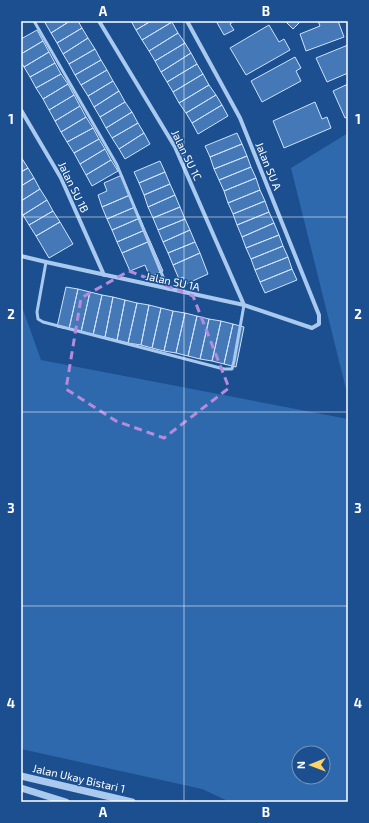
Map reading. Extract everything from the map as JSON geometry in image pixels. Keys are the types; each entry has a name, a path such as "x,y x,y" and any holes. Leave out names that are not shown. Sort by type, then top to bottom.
{"street":[{"name":"Jalan SU 1C","path":"99,21 175,147 244,305"},
{"name":"Jalan SU A","path":"187,21 240,118 319,315 319,324"},
{"name":"Jalan SU 1B","path":"21,110 62,178 104,275"},
{"name":"Jalan SU 1A","path":"21,256 244,305 312,328 319,324"},
{"name":"Jalan Ukay Bistari 1","path":"21,776 132,802"},
{"name":"Jalan Ukay Bistari 1","path":"21,788 63,802"}],"lane":[{"path":"34,21 117,165 168,289"},
{"path":"46,262 37,312 38,319 43,322 224,369 232,369 244,305"}],"highlighted area":[{"path":"129,271 193,296 229,388 164,438 116,421 66,389 81,298"}],"shaded area":[{"path":"348,133 348,397 291,168"},
{"path":"21,304 41,360 348,419 348,802 230,802 202,789 21,749"}],"building":[{"path":"44,21 70,21 51,33"},
{"path":"70,21 78,21 82,28 57,43 51,33"},
{"path":"131,21 151,21 136,30"},
{"path":"151,21 172,22 142,40 136,30"},
{"path":"216,21 234,21 230,24 234,30 224,35"},
{"path":"285,21 301,21 293,29"},
{"path":"318,21 338,21 344,37 306,51 300,34 320,26"},
{"path":"172,22 178,33 149,51 142,40"},
{"path":"269,25 279,42 284,39 290,50 246,75 230,48"},
{"path":"82,28 88,38 63,54 57,43"},
{"path":"37,30 43,41 21,54 21,39"},
{"path":"178,33 185,43 155,61 149,51"},
{"path":"88,38 95,49 69,64 63,54"},
{"path":"43,41 49,52 24,67 21,62 21,54"},
{"path":"185,43 191,53 161,72 155,61"},
{"path":"348,45 348,73 327,82 316,58"},
{"path":"95,49 101,60 75,75 69,64"},
{"path":"49,52 55,63 30,77 24,67"},
{"path":"191,53 197,64 167,82 161,72"},
{"path":"295,57 301,68 296,71 301,81 262,102 251,81"},
{"path":"101,60 107,70 81,85 75,75"},
{"path":"55,63 61,74 36,88 30,77"},
{"path":"197,64 203,74 173,92 167,82"},
{"path":"107,70 113,81 88,96 81,85"},
{"path":"61,74 68,84 43,99 36,88"},
{"path":"203,74 209,85 179,103 173,92"},
{"path":"113,81 119,91 94,107 88,96"},
{"path":"68,84 74,95 49,110 43,99"},
{"path":"348,84 348,117 345,118 333,91"},
{"path":"209,85 216,95 186,113 179,103"},
{"path":"119,91 125,102 100,117 94,107"},
{"path":"74,95 80,106 55,121 49,110"},
{"path":"216,95 222,105 192,123 186,113"},
{"path":"125,102 132,112 106,128 100,117"},
{"path":"315,102 322,119 327,117 331,128 284,148 273,121"},
{"path":"222,105 228,116 198,134 192,123"},
{"path":"80,106 86,117 61,132 55,121"},
{"path":"132,112 138,123 112,138 106,128"},
{"path":"86,117 93,128 67,142 61,132"},
{"path":"138,123 144,133 119,149 112,138"},
{"path":"93,128 99,139 74,153 67,142"},
{"path":"144,133 150,144 125,159 119,149"},
{"path":"237,133 242,144 210,157 205,146"},
{"path":"99,139 105,149 80,164 74,153"},
{"path":"242,144 247,156 214,169 210,157"},
{"path":"105,149 111,160 86,175 80,164"},
{"path":"247,156 251,167 219,180 214,169"},
{"path":"21,157 28,168 21,172"},
{"path":"111,160 118,171 92,186 86,175"},
{"path":"160,161 165,172 139,183 134,172"},
{"path":"251,167 256,178 224,191 219,180"},
{"path":"28,168 34,178 21,186 21,172"},
{"path":"165,172 170,184 144,195 139,183"},
{"path":"122,175 130,195 102,207 98,195 107,191 104,183"},
{"path":"34,178 40,189 21,201 21,186"},
{"path":"256,178 260,190 228,203 224,191"},
{"path":"170,184 175,195 148,207 144,195"},
{"path":"40,189 47,200 23,215 21,212 21,201"},
{"path":"260,190 265,201 233,214 228,203"},
{"path":"130,195 135,207 107,219 102,207"},
{"path":"175,195 180,207 153,218 148,207"},
{"path":"47,200 53,211 29,225 23,215"},
{"path":"265,201 269,212 237,225 233,214"},
{"path":"135,207 140,218 112,230 107,219"},
{"path":"180,207 185,219 158,230 153,218"},
{"path":"53,211 60,222 36,236 29,225"},
{"path":"269,212 274,223 242,237 237,225"},
{"path":"140,218 145,230 117,242 112,230"},
{"path":"185,219 190,230 163,242 158,230"},
{"path":"60,222 73,244 49,258 36,236"},
{"path":"274,223 279,235 246,248 242,237"},
{"path":"145,230 150,241 122,253 117,242"},
{"path":"190,230 195,242 168,253 163,242"},
{"path":"279,235 283,246 251,259 246,248"},
{"path":"150,241 163,271 150,277 145,265 130,271 122,253"},
{"path":"195,242 200,253 173,265 168,253"},
{"path":"283,246 288,257 255,270 251,259"},
{"path":"200,253 208,274 186,284 183,277 179,279 173,265"},
{"path":"288,257 292,269 260,282 255,270"},
{"path":"292,269 297,280 265,293 260,282"},
{"path":"66,287 78,289 69,329 57,327"},
{"path":"78,289 90,292 81,332 69,329"},
{"path":"90,292 102,295 93,335 81,332"},
{"path":"102,295 113,297 105,337 93,335"},
{"path":"113,297 125,300 117,340 105,337"},
{"path":"125,300 137,303 128,343 117,340"},
{"path":"137,303 149,305 141,345 128,343"},
{"path":"149,305 161,308 152,348 141,345"},
{"path":"161,308 173,311 164,351 152,348"},
{"path":"173,311 185,313 176,353 164,351"},
{"path":"185,313 197,316 188,356 176,353"},
{"path":"197,316 209,319 200,359 188,356"},
{"path":"209,319 221,321 212,361 200,359"},
{"path":"221,321 233,324 224,364 212,361"},
{"path":"233,324 244,327 236,367 224,364"}]}
